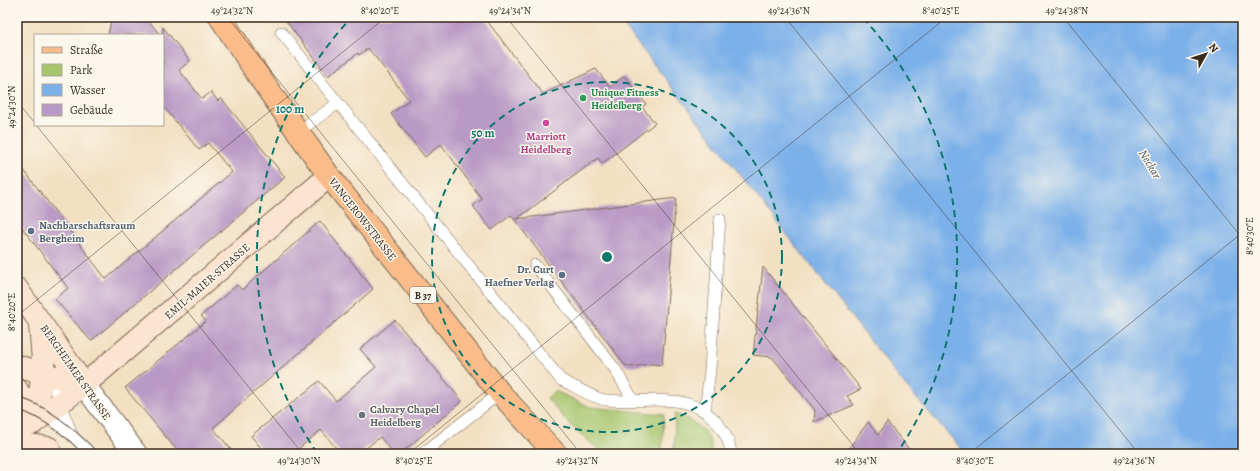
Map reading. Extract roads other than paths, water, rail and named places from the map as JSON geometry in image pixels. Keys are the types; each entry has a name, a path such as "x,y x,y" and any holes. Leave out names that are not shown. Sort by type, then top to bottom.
{"main road":[{"name":"VANGEROWSTRASSE","path":"220,17 262,81 329,176 500,393 556,454"},
{"name":"EMIL-MAIER-STRASSE","path":"33,405 84,385 329,176"},
{"name":"BERGHEIMER STRASSE","path":"17,289 84,385"},
{"path":"33,405 48,374 39,320"},
{"path":"48,374 84,385"},
{"name":"VANGEROWSTRASSE","path":"517,413 544,454"},
{"path":"17,442 51,451"}],"street":[{"name":"BERGHEIMER STRASSE","path":"84,385 136,454"},
{"path":"33,405 51,451"}],"lane":[{"path":"281,32 561,380 604,400 672,400 692,405 705,411 722,428 730,453"},
{"path":"298,132 338,103"},
{"path":"705,411 710,370 720,219"},
{"path":"535,265 615,369 633,400"},
{"path":"422,454 500,393"},
{"path":"33,405 72,434"},
{"path":"33,405 72,434 91,454"}],"water":[{"name":"Neckar","path":"617,17 1243,17 1243,454 966,454 903,383"}],"tram line":[{"path":"17,397 40,406 51,413 81,436 99,454"},
{"path":"17,409 45,422 83,454"}],"place":[{"name":"Unique Fitness Heidelberg","path":"583,98"},
{"name":"Marriott Heidelberg","path":"546,123"},
{"name":"Nachbarschaftsraum Bergheim","path":"31,231"},
{"name":"Dr. Curt Haefner Verlag","path":"562,275"},
{"name":"Calvary Chapel Heidelberg","path":"362,415"}]}
